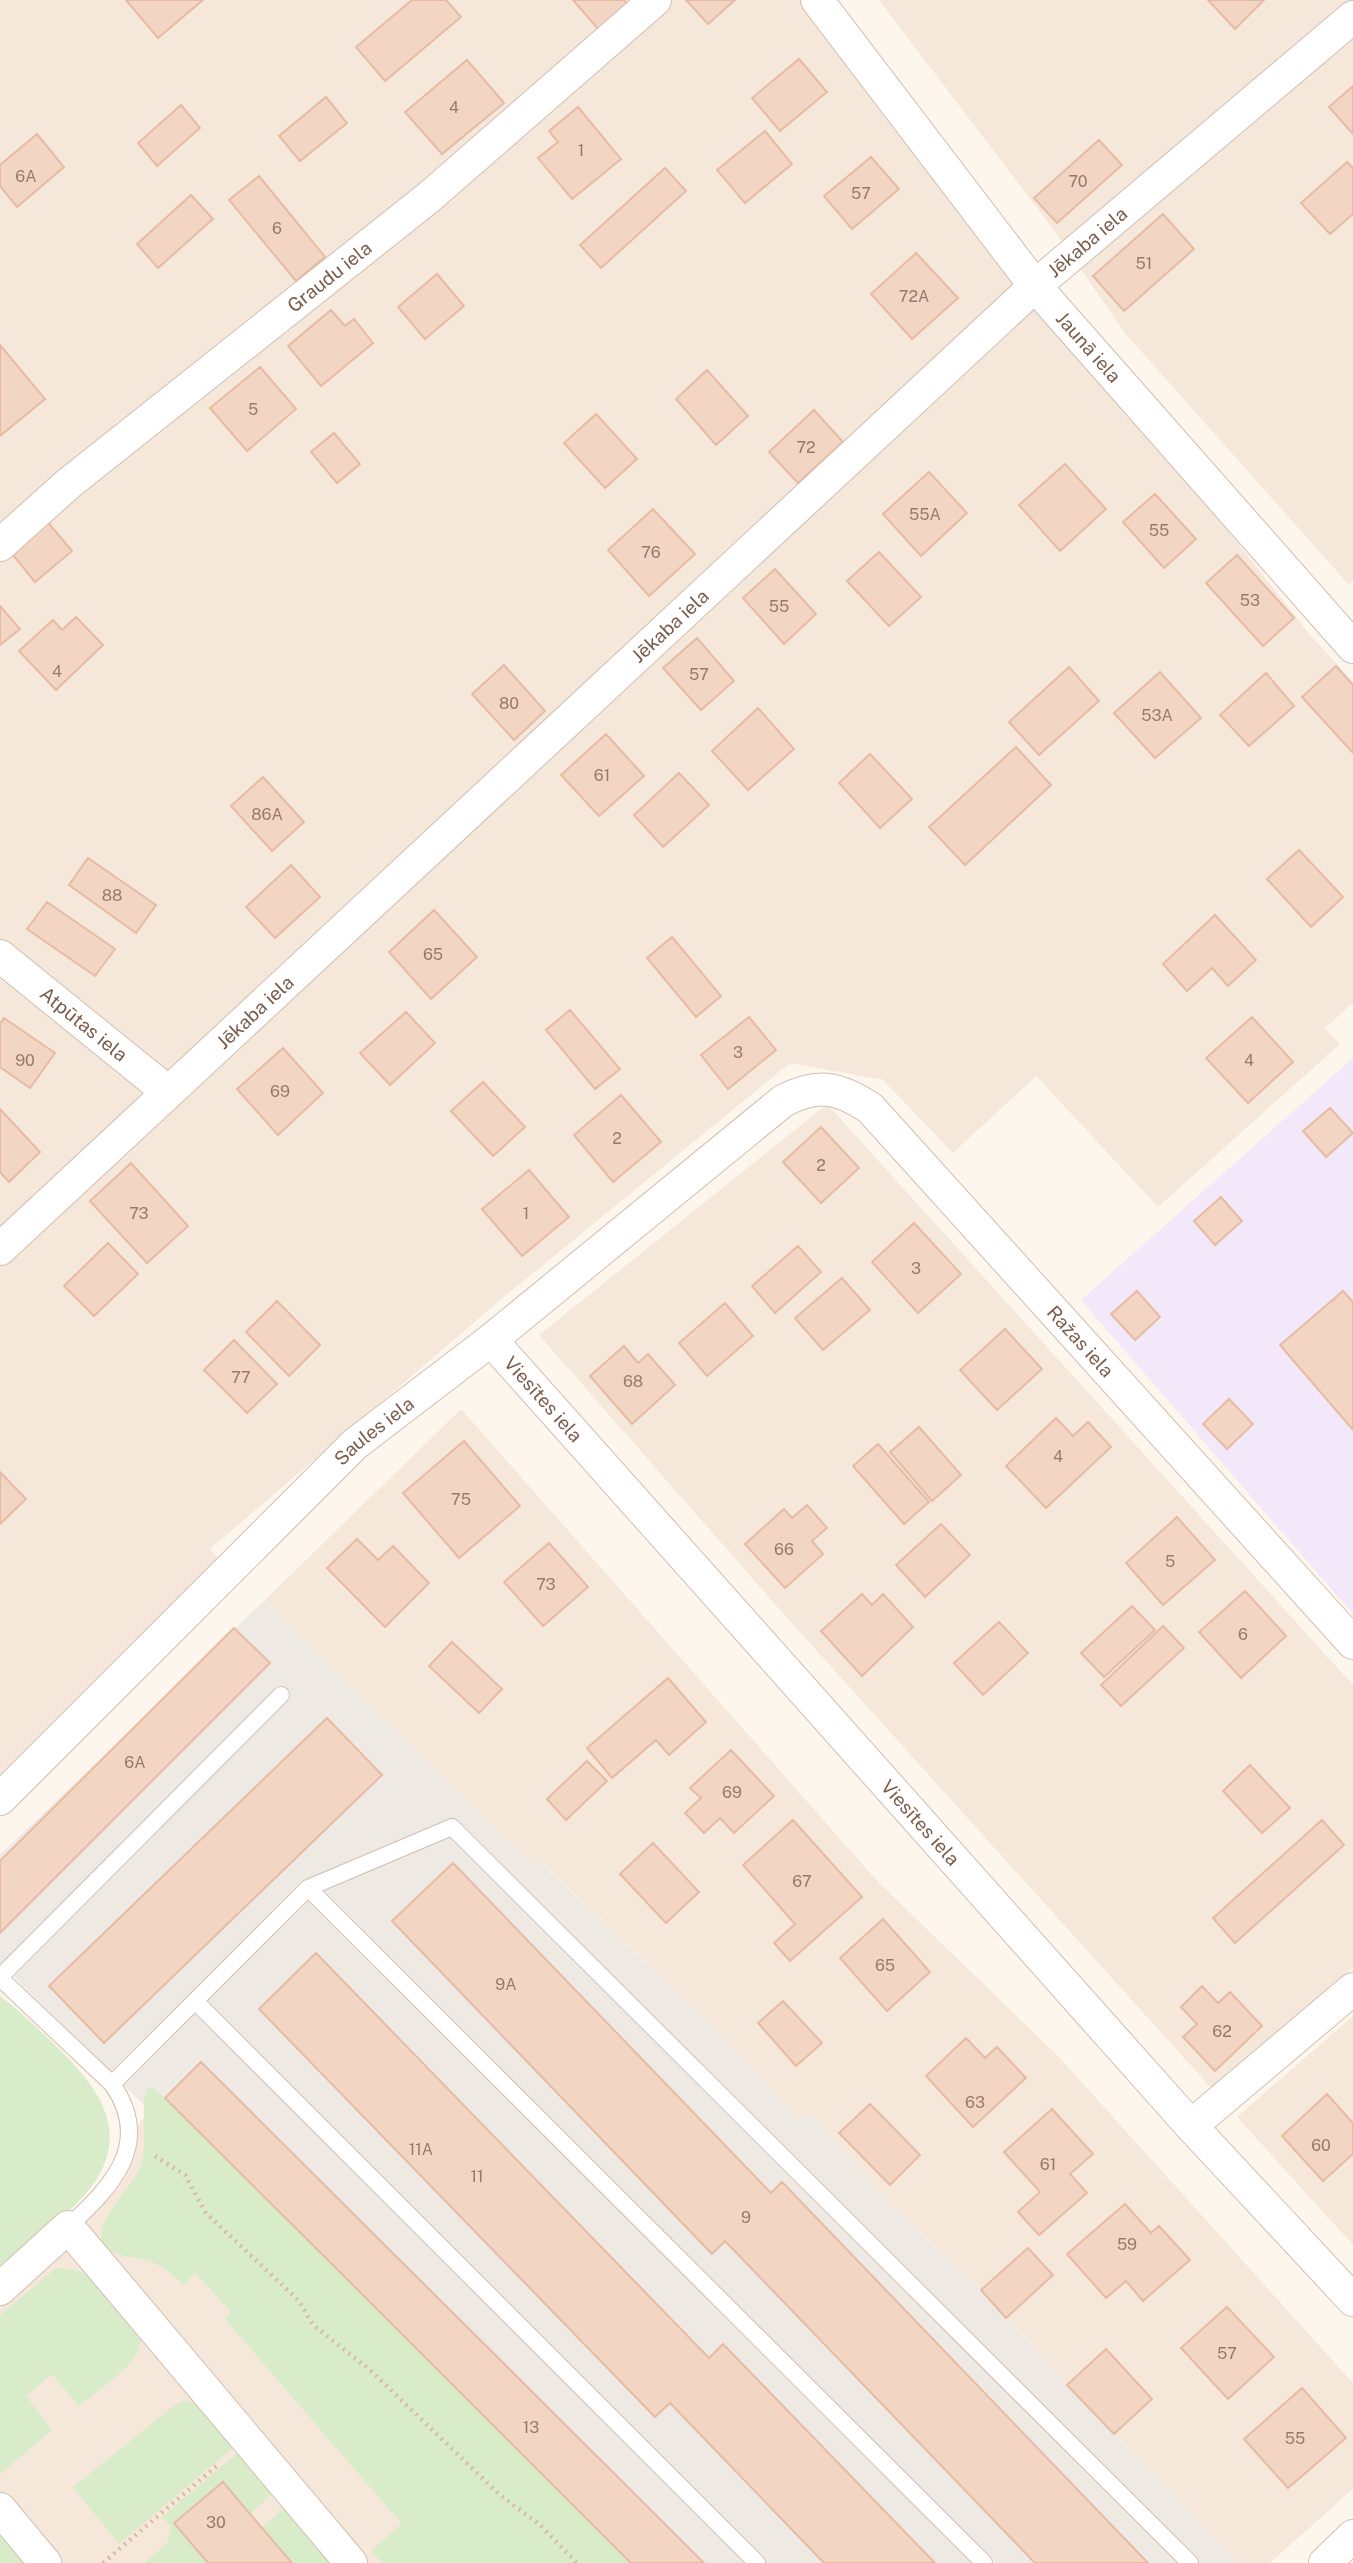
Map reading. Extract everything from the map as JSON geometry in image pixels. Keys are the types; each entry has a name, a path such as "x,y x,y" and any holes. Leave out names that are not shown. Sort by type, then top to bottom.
{"street":[{"name":"Graudu iela","path":"0,545 68,484 428,198 655,0"},
{"name":"Jaunā iela","path":"817,0 1035,286 1349,634"},
{"name":"Jēkaba iela","path":"0,1249 1035,286 1353,17"},
{"name":"Atpūtas iela","path":"0,956 168,1092"},
{"name":"Ražas iela","path":"783,1101 802,1091 823,1089 838,1091 870,1108 1353,1643"},
{"name":"Saules iela","path":"0,1798 355,1444 491,1340 783,1101"},
{"name":"Viesītes iela","path":"491,1340 1191,2126 1353,2300"},
{"path":"1191,2126 1353,1989"},
{"path":"0,2288 68,2227 351,2563"},
{"path":"0,2509 45,2563"},
{"path":"1325,2563 1353,2536"}],"lane":[{"path":"68,2227 108,2187 122,2164 129,2140 127,2112 122,2098 112,2084 0,1977 281,1695"},
{"path":"112,2084 309,1888 452,1827 1190,2563"},
{"path":"309,1888 984,2563"},
{"path":"195,2001 757,2563"}],"path":[{"path":"129,2140 185,2175 206,2213 299,2301 313,2325 370,2370 500,2495 539,2524 577,2563"},
{"path":"103,2563 247,2440"}],"shaded area":[{"path":"0,0 817,0 1035,286 1311,636 1353,682 1353,1003 1325,1028 1340,1044 1158,1207 1036,1076 953,1153 883,1080 790,1063 505,1296 210,1549 228,1570 0,1799"},
{"path":"879,0 1353,0 1353,580 1349,585 1124,332 1056,233"},
{"path":"1353,1058 1353,1614 1081,1300"},
{"path":"827,1104 1353,1685 1353,1967 1212,2089 788,1619 539,1335"},
{"path":"461,1409 879,1883 1058,2056 1353,2383 1353,2489 1270,2563 1239,2563 1114,2434 981,2290 891,2205 808,2113 801,2121 716,2030 540,1861 533,1866 265,1600"},
{"path":"265,1600 533,1866 539,1861 716,2030 801,2120 809,2113 891,2205 981,2290 1114,2434 1239,2563 608,2563 0,1963 0,1855"},
{"path":"1353,2016 1353,2245 1237,2117"},
{"path":"149,2110 607,2563 0,2563 0,2289 68,2227"}],"green space":[{"path":"0,1996 80,2071 102,2104 108,2121 110,2140 106,2160 88,2191 65,2215 0,2271"},
{"path":"148,2088 153,2088 165,2098 631,2563 382,2563 371,2551 402,2524 224,2318 231,2312 195,2273 183,2285 159,2265 118,2254 102,2242 104,2223 136,2176 143,2159 144,2102"},
{"path":"55,2269 79,2271 95,2281 141,2337 140,2347 118,2375 79,2406 52,2374 26,2396 52,2430 0,2474 0,2315"},
{"path":"184,2401 196,2403 235,2446 119,2544 73,2487 175,2405"},
{"path":"239,2451 274,2492 250,2514 223,2482 175,2523 208,2563 145,2563 168,2542 171,2527 162,2517"},
{"path":"286,2507 333,2563 292,2563 262,2527"},
{"path":"0,2531 27,2563 0,2563"}],"building":[{"path":"126,0 203,0 158,38"},
{"path":"412,0 446,0 461,17 385,81 356,47"},
{"path":"573,0 624,0 628,5 599,30"},
{"path":"686,0 735,0 708,24"},
{"path":"1208,0 1264,0 1235,29"},
{"path":"799,59 827,92 780,131 752,98"},
{"path":"467,60 504,103 442,154 405,112"},
{"path":"1353,86 1353,134 1329,107"},
{"path":"326,97 347,123 300,161 279,136"},
{"path":"181,105 200,128 157,166 138,143"},
{"path":"578,107 621,159 572,199 538,158 558,142 549,131"},
{"path":"765,131 792,164 745,203 717,170"},
{"path":"37,134 64,167 17,207 0,186 0,165"},
{"path":"1099,140 1122,165 1057,223 1034,198"},
{"path":"871,157 899,189 852,229 824,196"},
{"path":"1347,162 1353,168 1353,214 1330,234 1301,203"},
{"path":"665,168 686,191 601,268 580,245"},
{"path":"259,176 325,257 296,281 229,200"},
{"path":"191,195 213,219 158,268 137,244"},
{"path":"1163,214 1194,249 1124,311 1093,276"},
{"path":"916,253 958,298 912,339 871,294"},
{"path":"437,274 464,306 425,339 398,307"},
{"path":"331,310 345,326 354,319 373,343 321,386 288,346"},
{"path":"0,345 45,399 0,436"},
{"path":"260,367 296,409 247,451 210,408"},
{"path":"707,370 748,416 716,445 676,399"},
{"path":"814,410 843,442 798,483 769,452"},
{"path":"596,414 637,459 605,488 564,443"},
{"path":"334,433 360,464 337,483 311,452"},
{"path":"1065,464 1106,509 1060,551 1019,505"},
{"path":"929,472 967,513 921,556 883,514"},
{"path":"1155,494 1196,539 1164,568 1123,522"},
{"path":"653,509 695,554 649,596 608,550"},
{"path":"45,519 72,551 35,582 8,549"},
{"path":"879,552 921,597 889,626 847,581"},
{"path":"1237,555 1294,618 1263,646 1206,583"},
{"path":"775,569 816,614 784,644 743,598"},
{"path":"0,606 20,629 0,645"},
{"path":"76,617 103,645 56,690 19,651 53,620 62,630"},
{"path":"697,638 734,681 701,710 663,668"},
{"path":"504,665 545,711 514,740 472,694"},
{"path":"1336,666 1353,685 1353,753 1302,697"},
{"path":"1069,667 1099,701 1039,755 1009,722"},
{"path":"1160,672 1201,718 1155,758 1114,713"},
{"path":"1266,673 1294,706 1249,746 1220,715"},
{"path":"758,708 794,749 748,790 712,751"},
{"path":"606,734 644,776 599,816 561,775"},
{"path":"1016,747 1051,785 965,865 929,827"},
{"path":"870,754 912,799 880,828 839,783"},
{"path":"679,773 709,805 663,847 634,815"},
{"path":"263,777 304,822 272,851 231,806"},
{"path":"1299,850 1343,897 1311,927 1267,879"},
{"path":"88,858 156,905 136,933 69,885"},
{"path":"291,865 320,897 275,938 246,907"},
{"path":"47,902 115,949 95,976 27,929"},
{"path":"434,910 477,957 431,999 389,952"},
{"path":"1215,915 1256,960 1228,986 1212,968 1187,991 1163,964"},
{"path":"672,937 721,996 696,1017 647,958"},
{"path":"570,1010 620,1069 595,1089 546,1030"},
{"path":"406,1012 435,1043 390,1085 360,1053"},
{"path":"749,1017 776,1050 728,1089 701,1055"},
{"path":"1252,1017 1293,1062 1248,1103 1206,1058"},
{"path":"4,1018 55,1053 30,1088 0,1067 0,1024"},
{"path":"283,1048 323,1093 278,1135 237,1089"},
{"path":"483,1082 525,1127 493,1156 451,1111"},
{"path":"621,1095 661,1142 613,1182 574,1135"},
{"path":"1330,1108 1353,1133 1326,1157 1303,1131"},
{"path":"0,1109 40,1152 9,1182 0,1172"},
{"path":"821,1127 859,1168 821,1203 783,1162"},
{"path":"131,1163 188,1226 147,1263 90,1201"},
{"path":"529,1170 569,1217 522,1256 482,1209"},
{"path":"1221,1197 1242,1221 1215,1245 1194,1221"},
{"path":"914,1223 961,1274 918,1313 872,1262"},
{"path":"108,1243 138,1274 94,1316 64,1286"},
{"path":"798,1246 821,1272 775,1313 752,1286"},
{"path":"842,1278 870,1310 823,1350 795,1318"},
{"path":"1137,1291 1160,1317 1135,1340 1111,1314"},
{"path":"1343,1291 1353,1302 1353,1430 1280,1345"},
{"path":"277,1301 320,1345 289,1376 246,1332"},
{"path":"725,1303 753,1336 707,1376 679,1343"},
{"path":"1005,1329 1042,1369 997,1410 960,1370"},
{"path":"234,1340 277,1384 247,1413 204,1370"},
{"path":"624,1346 638,1363 648,1354 675,1385 632,1424 590,1376"},
{"path":"1229,1399 1253,1424 1227,1449 1203,1424"},
{"path":"1056,1418 1073,1436 1088,1422 1111,1447 1046,1508 1006,1466"},
{"path":"919,1427 961,1475 932,1501 890,1452"},
{"path":"464,1441 520,1506 459,1558 403,1493"},
{"path":"878,1444 929,1502 904,1524 853,1466"},
{"path":"0,1472 26,1499 0,1524"},
{"path":"807,1505 827,1528 812,1541 823,1554 785,1588 745,1544 784,1509 792,1518"},
{"path":"1177,1517 1215,1560 1163,1605 1126,1563"},
{"path":"941,1524 970,1555 925,1597 896,1565"},
{"path":"357,1539 378,1560 393,1546 429,1583 385,1627 327,1568"},
{"path":"549,1543 588,1587 543,1626 504,1582"},
{"path":"1245,1591 1286,1636 1241,1678 1199,1632"},
{"path":"862,1594 872,1605 883,1594 913,1627 862,1676 821,1631"},
{"path":"1132,1606 1155,1630 1104,1677 1081,1653"},
{"path":"999,1622 1028,1653 983,1695 954,1663"},
{"path":"1163,1626 1184,1648 1121,1706 1101,1685"},
{"path":"234,1628 270,1663 0,1933 0,1861"},
{"path":"452,1642 502,1689 479,1713 429,1666"},
{"path":"668,1678 706,1722 669,1755 656,1740 612,1778 587,1748"},
{"path":"327,1718 382,1775 104,2043 49,1986"},
{"path":"731,1750 774,1796 734,1833 720,1818 704,1833 685,1813 701,1798 690,1788"},
{"path":"587,1761 607,1781 566,1820 547,1799"},
{"path":"1250,1765 1290,1808 1262,1833 1223,1791"},
{"path":"793,1820 862,1897 790,1961 774,1943 795,1924 743,1865"},
{"path":"1322,1820 1344,1845 1235,1943 1213,1918"},
{"path":"653,1843 699,1892 666,1923 620,1874"},
{"path":"453,1863 771,2193 782,2182 1148,2563 1035,2563 725,2241 712,2254 392,1921"},
{"path":"883,1919 930,1972 887,2011 840,1958"},
{"path":"316,1953 709,2358 723,2344 935,2563 824,2563 670,2403 655,2417 259,2009"},
{"path":"1202,1986 1218,2003 1230,1992 1262,2026 1215,2071 1183,2037 1197,2024 1181,2007"},
{"path":"783,2001 822,2043 796,2066 758,2023"},
{"path":"966,2038 985,2058 997,2047 1026,2078 973,2127 926,2076"},
{"path":"201,2062 704,2563 631,2563 165,2098"},
{"path":"1327,2094 1353,2123 1353,2154 1323,2181 1282,2136"},
{"path":"870,2104 920,2155 890,2185 839,2133"},
{"path":"1052,2109 1093,2154 1070,2174 1087,2193 1039,2235 1018,2212 1040,2192 1004,2152"},
{"path":"1125,2204 1151,2233 1159,2226 1190,2260 1143,2301 1126,2281 1106,2298 1067,2254"},
{"path":"1028,2248 1053,2275 1006,2318 981,2290"},
{"path":"1227,2307 1274,2357 1228,2399 1181,2348"},
{"path":"1106,2349 1152,2399 1114,2434 1067,2385"},
{"path":"1302,2388 1346,2438 1288,2488 1244,2439"},
{"path":"223,2482 292,2563 208,2563 174,2523"}]}
